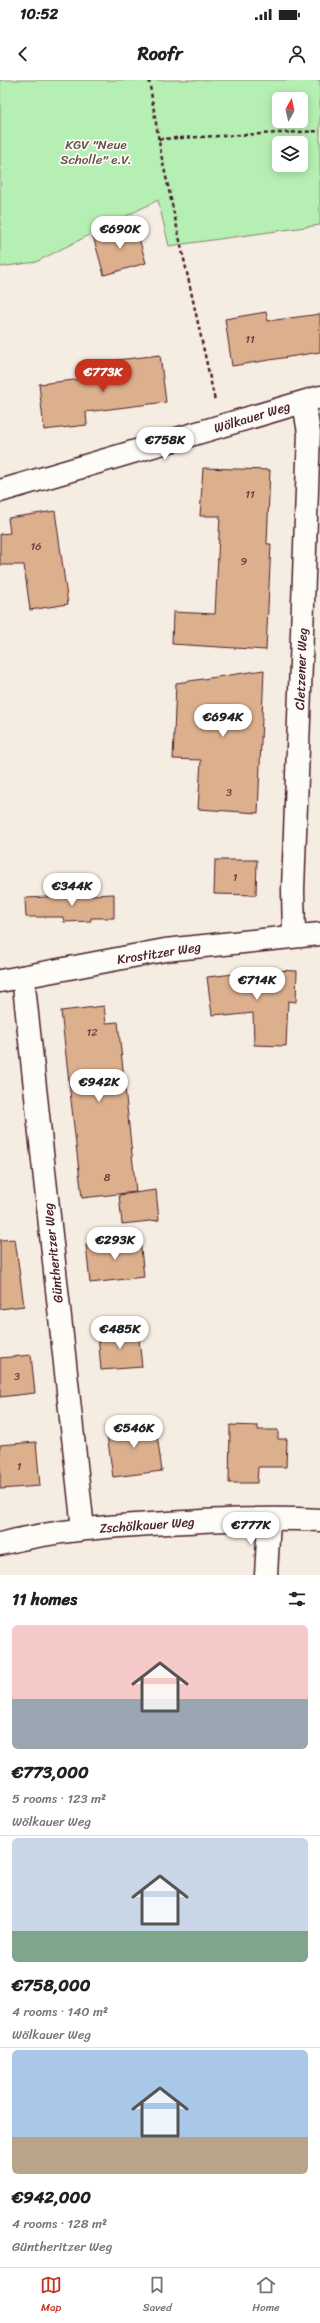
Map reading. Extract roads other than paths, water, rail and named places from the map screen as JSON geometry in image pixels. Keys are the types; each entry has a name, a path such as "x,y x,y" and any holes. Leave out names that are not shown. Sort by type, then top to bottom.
{"street":[{"name":"Wölkauer Weg","path":"0,492 312,399"},
{"name":"Cletzener Weg","path":"294,936 293,890 309,433 312,399"},
{"name":"Krostitzer Weg","path":"0,982 165,950 320,934"},
{"name":"Güntheritzer Weg","path":"23,977 83,1529"},
{"name":"Zschölkauer Weg","path":"0,1544 83,1529 213,1520 320,1520"},
{"path":"266,1575 269,1520"}],"park label":[{"name":"KGV \"Neue Scholle\" e.V.","path":"96,152"}]}
